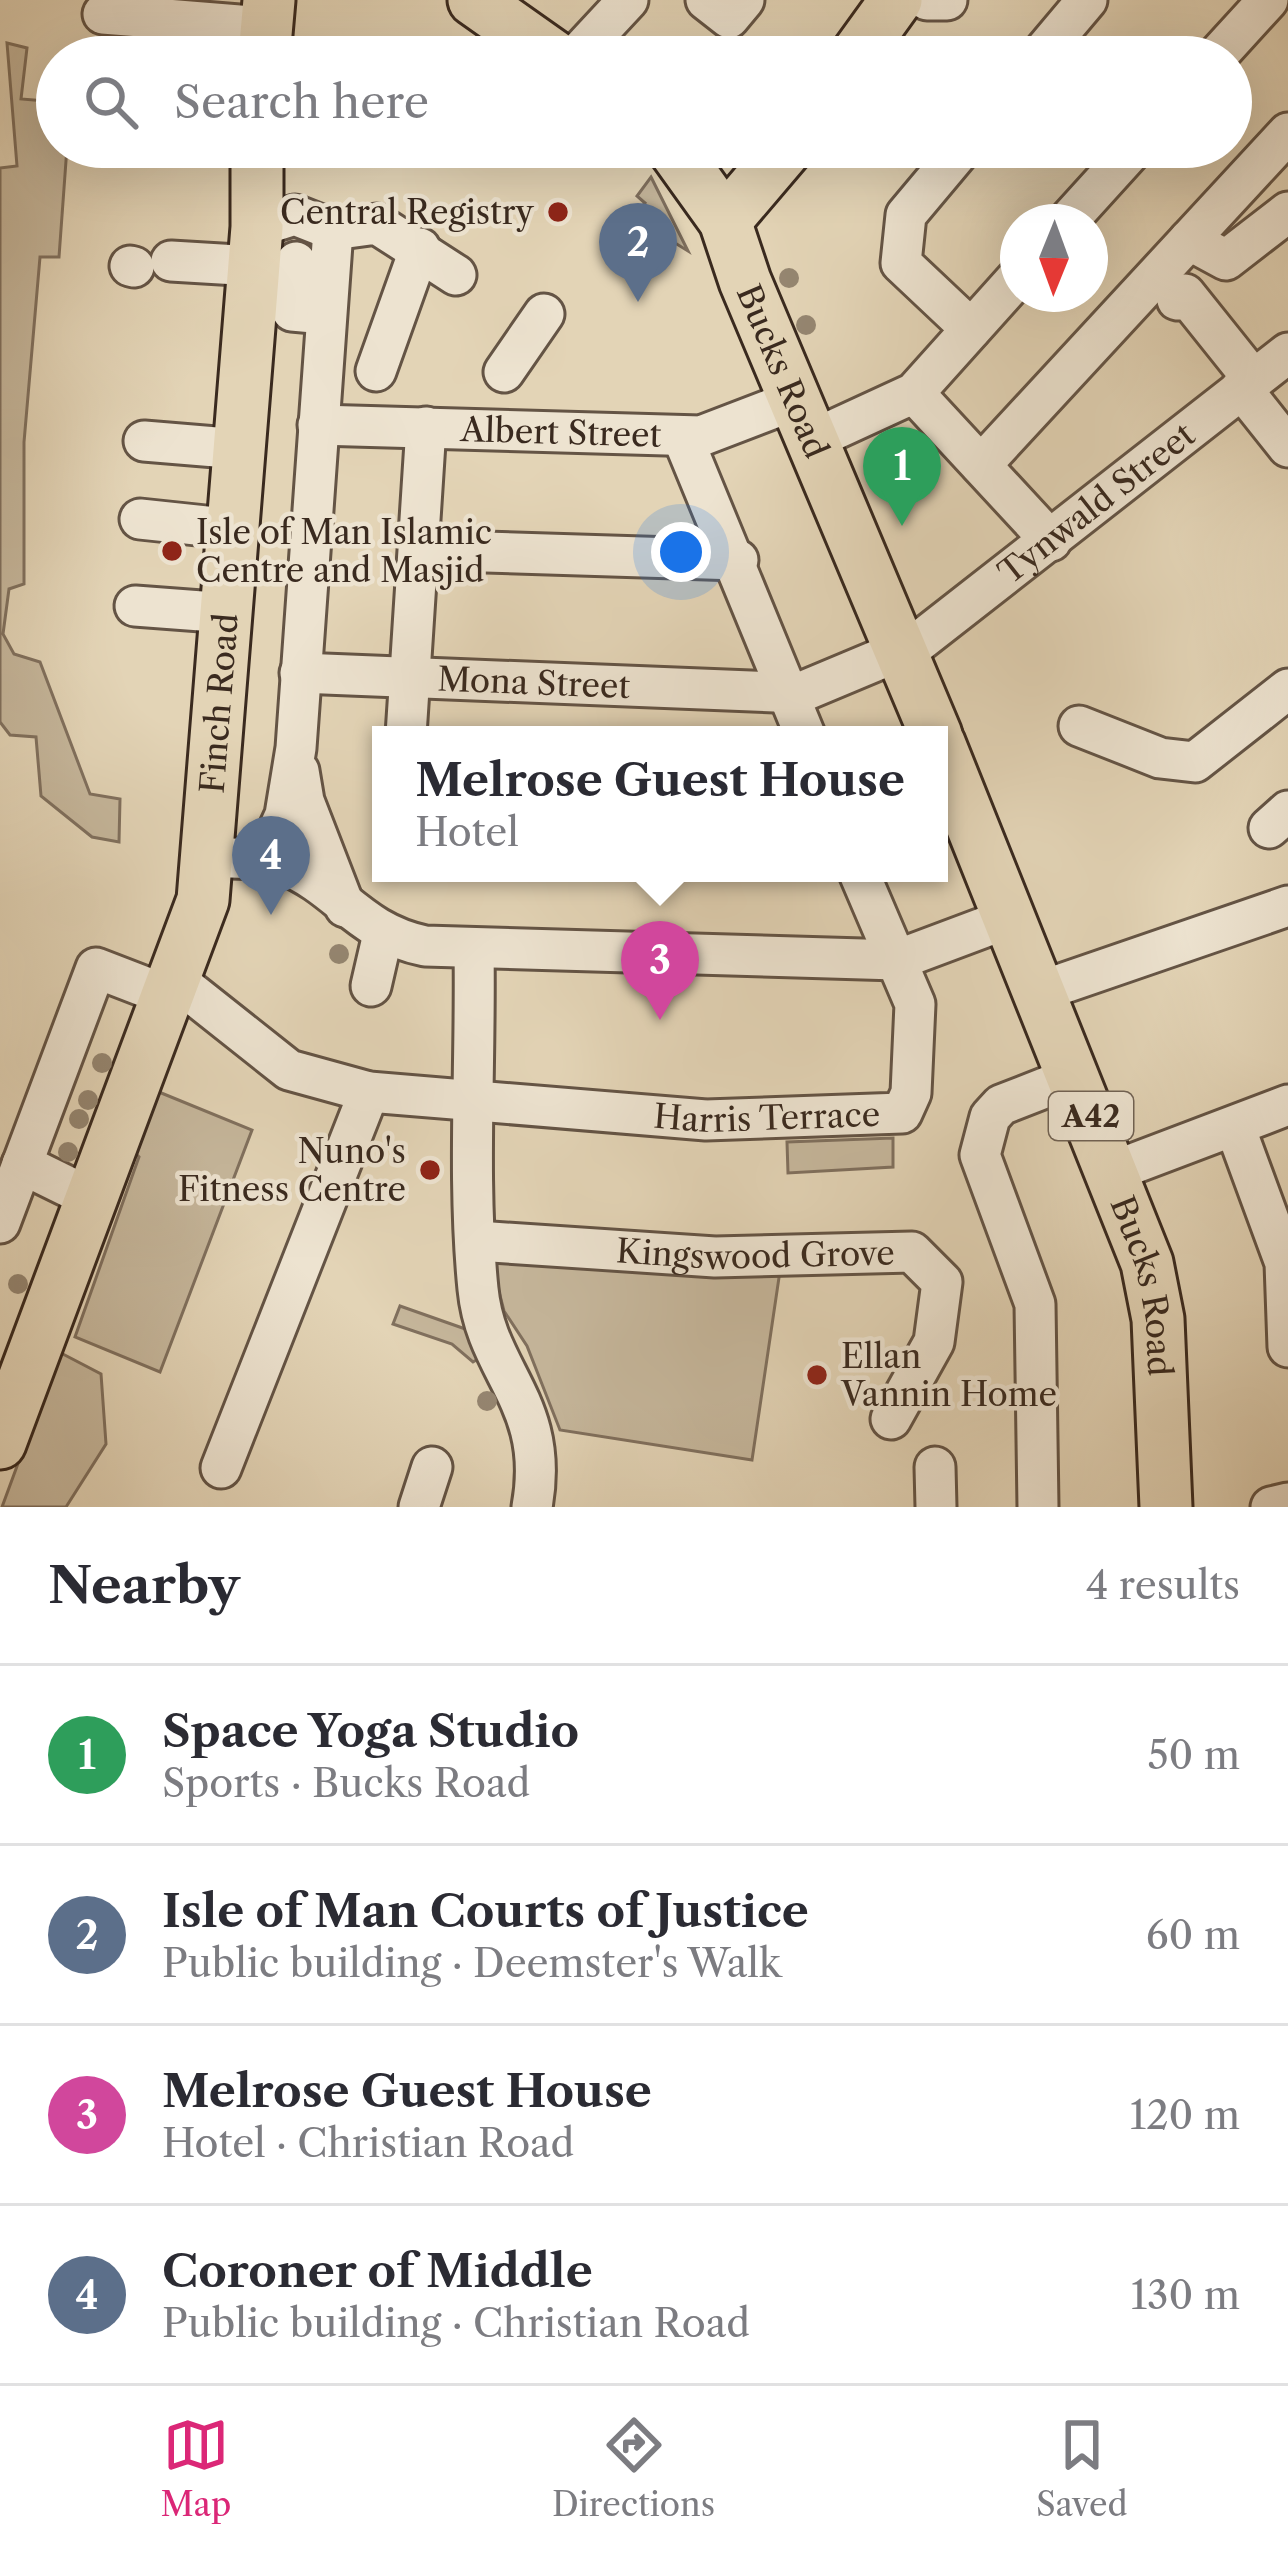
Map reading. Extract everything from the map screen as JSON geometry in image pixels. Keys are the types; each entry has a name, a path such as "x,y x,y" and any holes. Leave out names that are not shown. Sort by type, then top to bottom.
{"main road":[{"path":"474,0 525,36"},
{"path":"869,36 896,0"},
{"name":"Finch Road","path":"0,1443 203,900 256,261 256,168"},
{"name":"Bucks Road","path":"687,168 725,221 933,726"},
{"path":"725,221 770,168"},
{"name":"Bucks Road","path":"948,764 1114,1171 1155,1296 1166,1507"}],"street":[{"path":"595,36 628,0"},
{"path":"706,0 729,18 744,0"},
{"path":"927,0 947,0"},
{"path":"1057,36 1087,0"},
{"path":"1235,36 1268,0"},
{"path":"104,14 266,28"},
{"path":"981,466 1288,133"},
{"path":"945,168 906,215 901,263 971,329"},
{"path":"1083,204 1116,168"},
{"path":"1189,240 1226,260 1288,212"},
{"path":"145,265 256,261 295,215 334,230 376,224 456,275"},
{"path":"265,859 284,815 296,748 334,230"},
{"path":"376,371 420,248"},
{"path":"256,261 292,311 325,314"},
{"path":"1177,300 1185,294 1288,446"},
{"path":"1000,297 914,393 1051,541"},
{"path":"504,372 544,314"},
{"name":"Tynwald Street","path":"902,652 1288,353"},
{"name":"Albert Street","path":"318,425 712,435 803,420 914,393"},
{"path":"407,726 426,427"},
{"path":"682,436 738,560 801,726"},
{"path":"143,441 240,449"},
{"path":"140,520 234,529"},
{"path":"420,550 738,560"},
{"path":"135,606 228,613"},
{"name":"Mona Street","path":"300,673 409,682 788,695 902,652"},
{"path":"1078,726 1160,758 1196,762 1288,689"},
{"path":"296,748 304,801 345,907"},
{"path":"208,857 265,859 289,866 383,934 425,946 474,950 897,960 1010,918"},
{"name":"Harris Terrace","path":"476,1092 706,1120 902,1113 911,1093 915,1004 863,882"},
{"path":"1040,991 1288,906"},
{"path":"371,986 383,934"},
{"path":"474,950 478,1294 532,1420 538,1477 532,1507"},
{"path":"0,1223 96,968 169,987 289,1070 369,1092 476,1092"},
{"path":"1038,1507 1035,1304 980,1155 990,1117 1001,1106 1075,1076"},
{"path":"220,1468 369,1092"},
{"path":"1114,1171 1288,1105"},
{"path":"1235,1127 1286,1263 1288,1347"},
{"path":"22,1164 91,1198"},
{"name":"Kingswood Grove","path":"477,1241 715,1257 912,1252 942,1282 934,1342 891,1419"},
{"path":"935,1467 936,1507"},
{"path":"419,1507 432,1468"},
{"path":"1271,1507 1288,1503"}],"shaded area":[{"path":"7,43 27,48 21,99 36,100 36,168 65,168 59,257 40,257 24,442 24,584 9,589 3,634 14,654 40,662 90,794 120,799 119,842 92,837 41,796 36,737 10,735 0,722 0,168 17,166"},
{"path":"651,177 688,251 633,217 645,203 637,196"},
{"path":"154,1090 252,1130 160,1372 75,1337 139,1157 132,1150"},
{"path":"893,1138 893,1167 788,1173 787,1142"},
{"path":"489,1253 781,1264 752,1460 560,1430 527,1346 504,1311"},
{"path":"400,1306 471,1331 478,1359 473,1362 452,1344 393,1324"},
{"path":"59,1352 101,1374 106,1444 66,1507 2,1507"}],"place":[{"name":"Central Registry","path":"558,212"},
{"name":"Isle of Man Courts of Justice","path":"638,302"},
{"name":"Space Yoga Studio","path":"902,526"},
{"name":"Isle of Man Islamic Centre and Masjid","path":"172,551"},
{"name":"Coroner of Middle","path":"271,915"},
{"name":"Melrose Guest House","path":"660,1020"},
{"name":"Nuno's Fitness Centre","path":"430,1170"},
{"name":"Ellan Vannin Home","path":"817,1375"}]}
